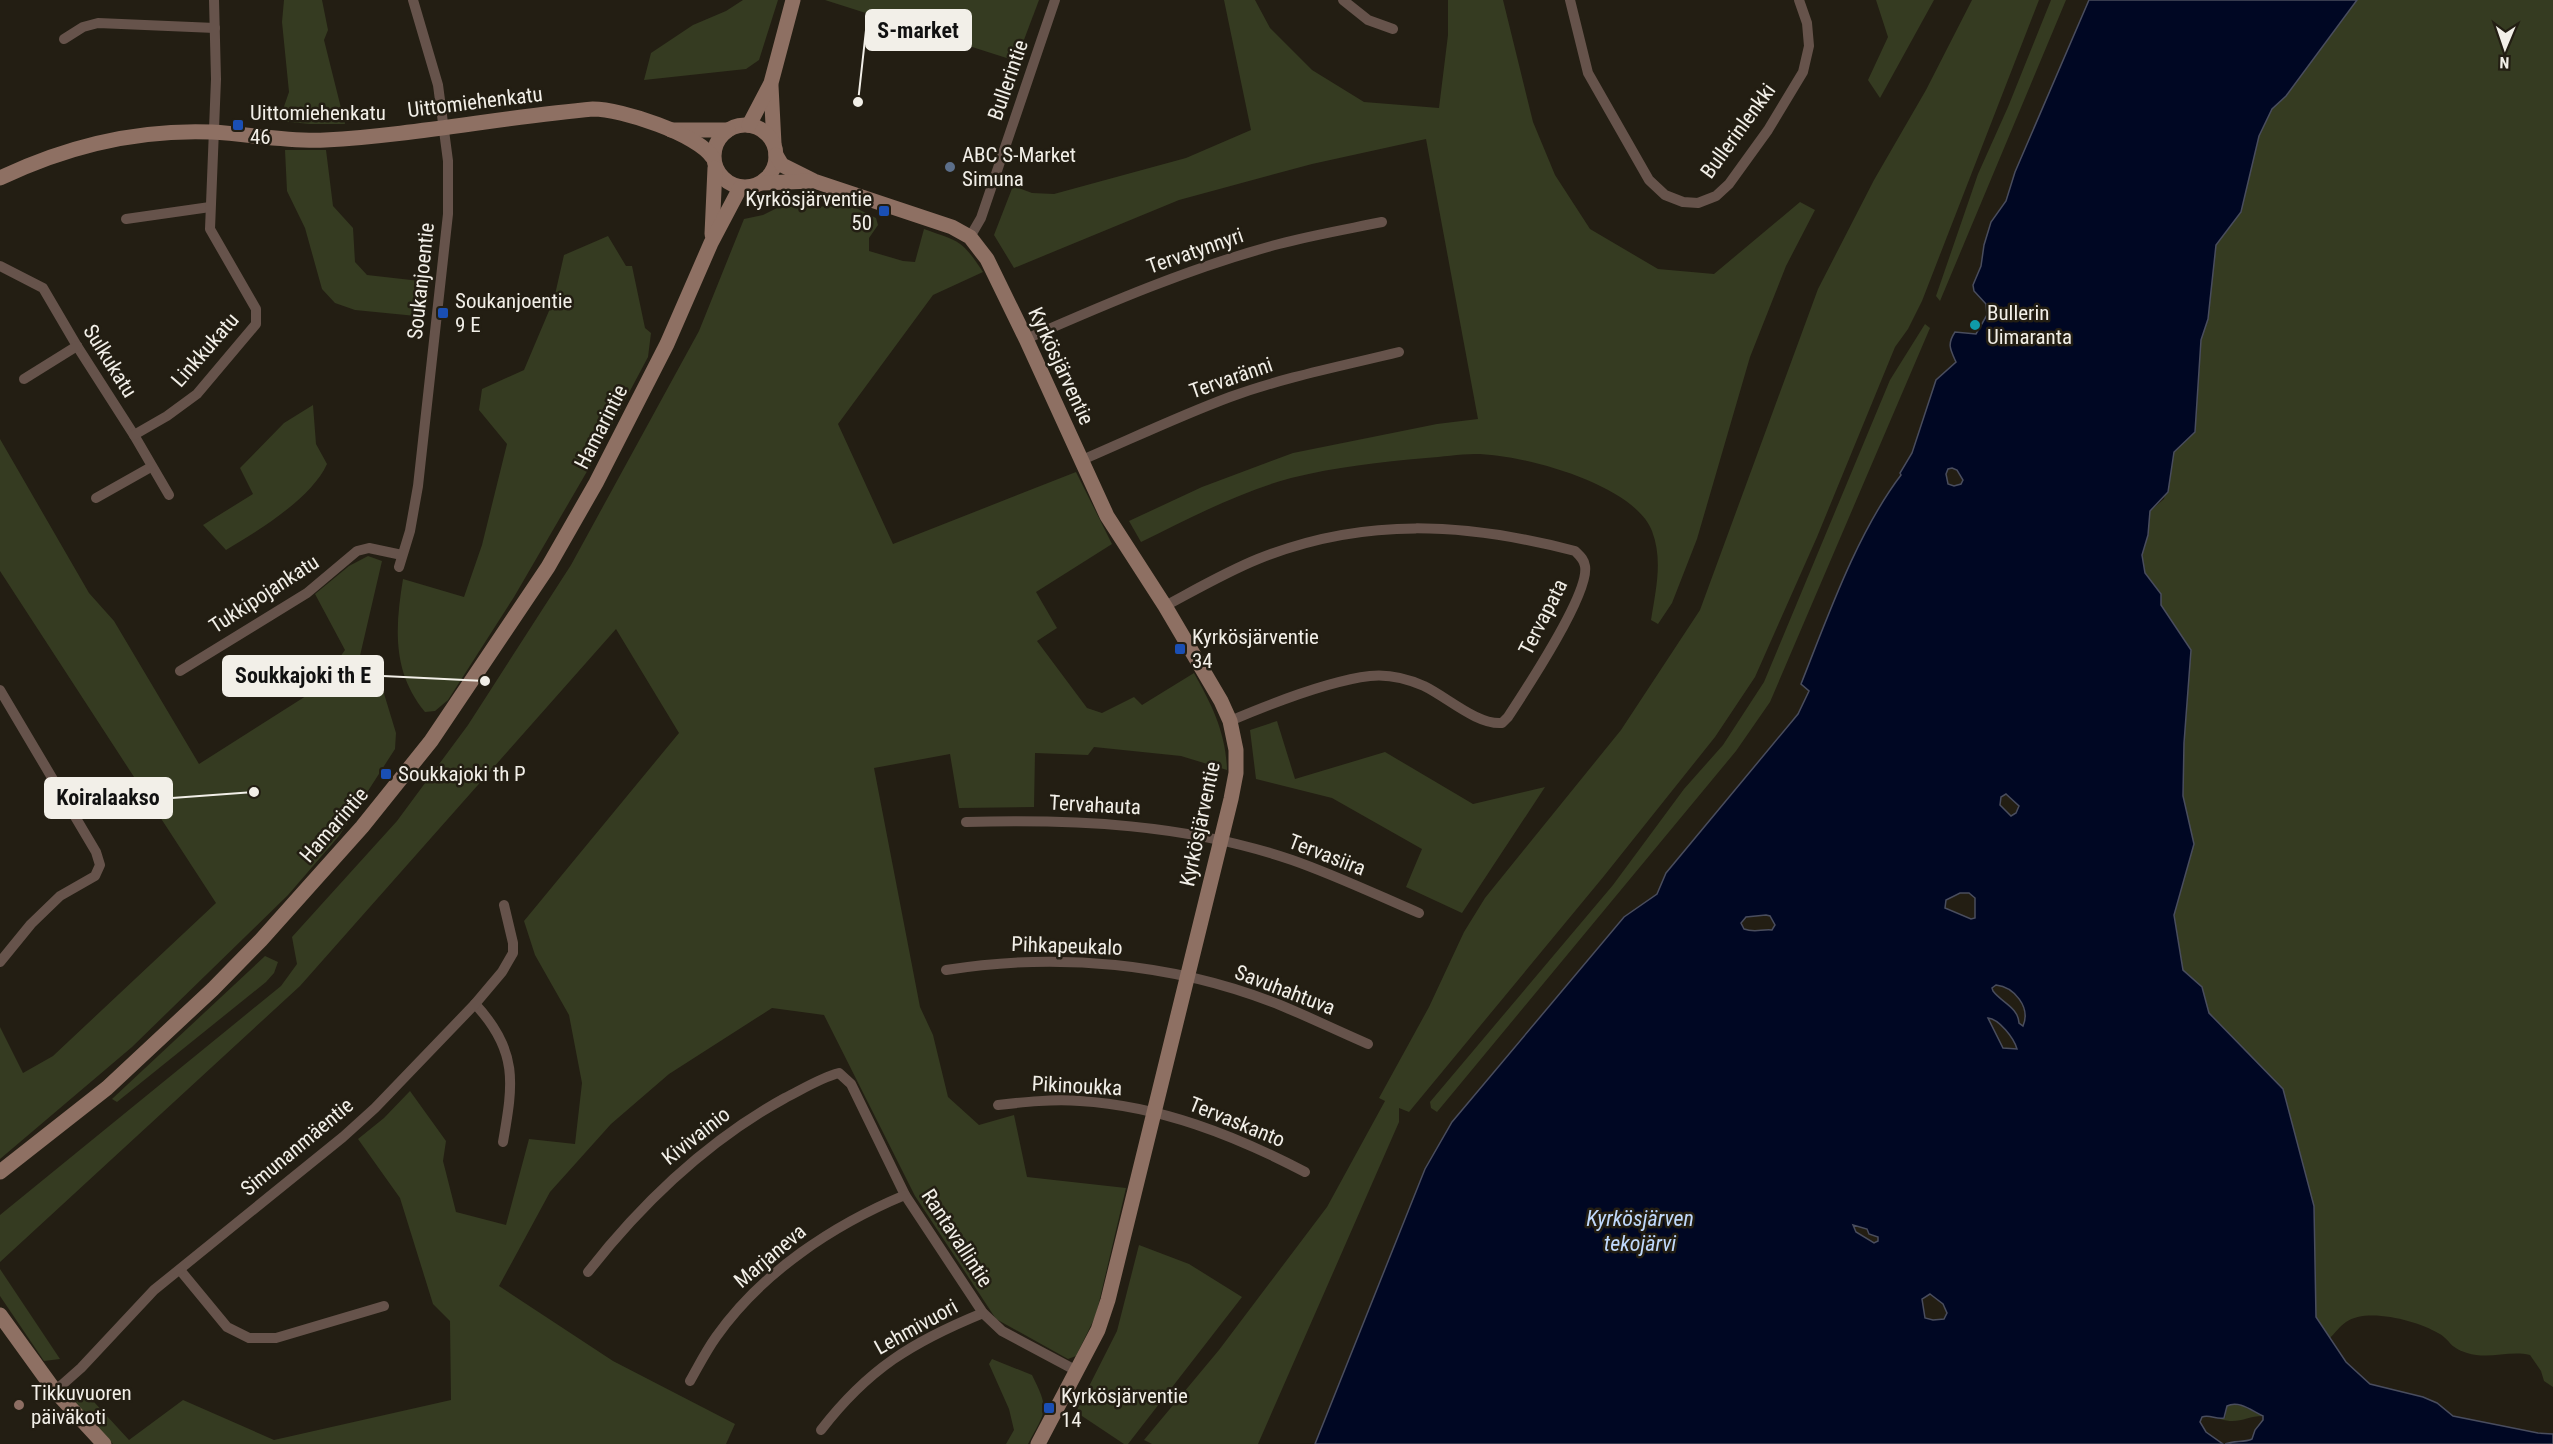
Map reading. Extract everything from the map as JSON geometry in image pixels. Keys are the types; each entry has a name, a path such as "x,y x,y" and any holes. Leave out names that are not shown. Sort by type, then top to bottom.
{"street":[{"name":"Linkkukatu","path":"134,435 167,416 197,394 256,324 256,309 210,230 214,132 214,0"},
{"name":"Soukanjoentie","path":"399,567 410,531 418,486 448,214 448,161 445,126 438,85 413,0"},
{"path":"749,125 771,83 793,0"},
{"name":"Bullerintie","path":"970,237 981,218 1055,0"},
{"path":"1344,0 1368,20 1393,28"},
{"name":"Bullerinlenkki","path":"1570,0 1588,73 1649,180 1665,195 1683,202 1698,203 1716,196 1729,184 1768,130 1803,72 1809,46 1807,23 1799,0"},
{"path":"64,39 83,27 98,23 215,28"},
{"path":"771,83 775,150 775,166 770,176 762,183 741,188 721,178 714,163 719,137 738,126 749,125 759,128 768,135 775,150"},
{"name":"Uittomiehenkatu","path":"0,178 55,154 124,136 172,131 315,140 361,138 593,109 620,112 671,130 707,148 714,163"},
{"name":"Uittomiehenkatu","path":"671,130 728,130"},
{"name":"Kyrkösjärventie","path":"775,150 782,165 814,181 952,226 970,237 987,259 1116,533 1165,606 1221,701 1230,721 1236,750 1236,773 1108,1299 1098,1330 1038,1444"},
{"name":"Hamarintie","path":"711,243 714,163"},
{"name":"Kyrkösjärventie","path":"762,183 814,181"},
{"name":"Hamarintie","path":"0,1172 107,1088 261,940 362,827 431,741 548,567 596,483 667,344 711,243 741,188"},
{"path":"126,219 210,207"},
{"name":"Tervatynnyri","path":"1026,339 1205,266 1280,244 1382,222"},
{"name":"Sulkukatu","path":"0,266 44,288 169,495"},
{"path":"24,379 77,346"},
{"name":"Tervaränni","path":"1082,460 1162,423 1233,396 1303,375 1399,352"},
{"path":"96,498 151,467"},
{"name":"Tervapata","path":"1165,606 1258,559 1311,542 1387,528 1479,530 1521,537 1575,551 1582,557 1586,567 1585,579 1564,626 1508,717 1502,723 1485,721 1424,686 1399,678 1372,676 1306,693 1230,721"},
{"name":"Tukkipojankatu","path":"180,671 307,593 357,551 369,548 402,555"},
{"path":"0,690 96,852 100,865 95,876 60,896 31,924 0,962"},
{"name":"Tervahauta","path":"966,822 1033,821 1125,825 1178,831 1220,840"},
{"name":"Tervasiira","path":"1220,840 1291,860 1419,913"},
{"name":"Simunanmäentie","path":"55,1391 81,1368 154,1290 343,1137 375,1108 475,1004 502,972 513,953 513,943 504,905"},
{"name":"Pihkapeukalo","path":"946,970 981,964 1059,961 1146,969 1187,977"},
{"name":"Savuhahtuva","path":"1187,977 1278,1004 1368,1044"},
{"path":"475,1004 495,1028 507,1056 512,1094 503,1142"},
{"name":"Kivivainio","path":"588,1272 641,1210 679,1173 726,1134 762,1111 827,1076 839,1073 851,1084"},
{"name":"Rantavallintie","path":"851,1084 905,1195 983,1313 1002,1331 1077,1371"},
{"name":"Pikinoukka","path":"998,1105 1042,1100 1078,1101 1119,1105 1154,1113"},
{"name":"Tervaskanto","path":"1154,1113 1195,1123 1246,1142 1305,1172"},
{"name":"Marjaneva","path":"690,1381 716,1337 750,1297 782,1268 822,1238 905,1195"},
{"path":"180,1270 227,1327 249,1338 276,1338 384,1306"},
{"name":"Lehmivuori","path":"821,1430 841,1404 900,1353 983,1313"},
{"path":"0,1315 55,1391 104,1444"}],"green space":[{"path":"284,0 322,0 328,30 324,40 345,124 279,121 289,92 282,22"},
{"path":"743,0 778,0 759,60 746,69 644,80 651,53 693,25 726,11"},
{"path":"825,0 1039,0 1016,61"},
{"path":"1224,0 1255,0 1270,28 1312,70 1364,102 1439,108 1448,35 1448,0 1503,0 1533,122 1555,175 1590,229 1658,269 1714,274 1800,202 1815,210 1786,266 1750,357 1697,539 1672,603 1658,624 1651,620 1658,575 1657,553 1652,531 1641,514 1623,499 1574,475 1520,459 1495,455 1469,454 1392,461 1291,478 1234,498 1141,542 1129,521 1202,487 1293,453 1437,424 1478,419 1426,139 1312,164 1179,200 1014,268 994,235 1013,186 1032,193 1054,194 1186,158 1251,130"},
{"path":"1876,0 1934,0 1880,98 1868,80 1888,37"},
{"path":"1972,0 2039,0 1922,301 1908,329 1895,347 1817,537 1755,677 1715,737 1604,876 1409,1112 1399,1108 1399,1122 1258,1444 1152,1444 1144,1440 1219,1350 1327,1207 1385,1101 1379,1098 1429,1007 1464,932 1485,898 1621,730 1700,610 1818,289 1874,180 1926,90"},
{"path":"2051,0 2066,0 1940,301 1936,296 1978,174"},
{"path":"2357,0 2553,0 2553,1387 2544,1381 2541,1371 2530,1355 2483,1356 2467,1353 2456,1348 2429,1328 2406,1320 2379,1316 2355,1318 2344,1324 2330,1338 2316,1317 2314,1206 2283,1089 2209,1013 2202,987 2183,970 2174,915 2194,844 2183,796 2184,743 2191,650 2161,605 2161,594 2145,573 2142,555 2148,535 2150,511 2164,499 2174,452 2195,432 2201,340 2208,318 2216,245 2241,212 2259,136 2272,109 2286,96"},
{"path":"285,150 326,150 333,206 353,228 355,262 367,275 420,281 416,316 355,310 335,303 322,289 305,228 287,191"},
{"path":"852,206 876,218 878,225 869,238 869,251 903,261 915,262 924,229 959,243 970,253 983,272 933,295 838,424 893,544 1076,472 1112,544 1036,592 1057,628 1037,641 1087,708 1102,713 1134,697 1142,705 1194,673 1212,708 1224,744 1227,770 1181,756 1094,747 1088,755 1035,753 1034,807 959,808 950,754 874,768 920,1007 933,1035 948,1097 979,1125 1014,1115 1027,1177 1126,1188 1096,1315 1076,1356 1068,1359 996,1319 915,1196 824,1015 772,1008 669,1074 611,1124 550,1192 499,1286 613,1361 735,1424 726,1444 113,1444 73,1402 83,1390 129,1440 183,1400 274,1440 451,1400 450,1321 433,1304 400,1198 358,1139 384,1118 410,1091 446,1141 443,1161 456,1212 506,1225 529,1139 575,1144 582,1083 569,1015 535,955 524,921 679,733 616,629 300,986 0,1262 0,1215 281,986 297,964 292,937 397,821 468,725 571,565 699,331 744,219 763,215 779,207"},
{"path":"608,236 626,266 632,266 645,328 651,333 648,357 589,468 514,597 448,700 435,711 425,712 414,697 401,665 398,615 403,579 464,597 482,545 507,444 479,410 482,389 524,370 554,299 564,255"},
{"path":"1925,324 1930,328 1770,702 1736,751 1437,1112 1431,1108 1430,1102 1613,885 1684,789 1723,745 1764,682 1890,380"},
{"path":"313,405 316,444 327,464 309,489 283,513 226,550 203,525 253,494 240,468 284,423"},
{"path":"0,439 89,593 114,621 199,764 317,689 345,650 315,594 349,566 368,556 382,561 359,660 370,677 382,687 396,733 395,749 339,836 288,895 132,1047 0,1159 0,1027 23,1073 53,1056 216,903 0,571"},
{"path":"1277,721 1295,779 1385,752 1473,804 1545,787 1462,913 1406,887 1422,849 1332,798 1256,779 1250,730"},
{"path":"265,956 278,962 274,973 266,982 117,1102 112,1099"},
{"path":"1139,1245 1189,1264 1242,1297 1128,1444 1124,1444 1076,1412 1117,1331"},
{"path":"0,1269 60,1359 44,1361 0,1296"},
{"path":"992,1359 1032,1375 1042,1396 1044,1410 1042,1417 1028,1444 1006,1444 1014,1430 1009,1409 989,1364"},
{"path":"2231,1404 2242,1406 2263,1416 2237,1421 2220,1419 2225,1418 2227,1406"}],"water":[{"name":"Kyrkösjärven tekojärvi","path":"2089,0 2357,0 2286,96 2272,109 2259,136 2241,212 2216,245 2208,319 2201,340 2195,432 2174,452 2168,492 2150,511 2148,535 2142,555 2145,573 2161,594 2161,605 2191,650 2184,743 2183,796 2194,844 2174,915 2183,970 2202,987 2209,1013 2283,1089 2314,1206 2316,1317 2346,1362 2370,1384 2423,1397 2437,1403 2453,1416 2553,1434 2553,1444 2225,1444 2252,1439 2255,1430 2263,1420 2263,1416 2236,1404 2227,1406 2224,1418 2205,1416 2200,1422 2206,1432 2223,1444 1315,1444 1425,1169 1452,1122 1624,917 1657,894 1666,873 1798,714 1809,691 1801,684 1857,549 1912,453 1936,380 1956,362 1950,347 1952,336 1955,332 1976,334 1987,315 1986,304 1974,291 1973,285 1981,266 1991,222 2006,201 2015,172","holes":["1952,468 1957,470 1963,480 1961,484 1954,486 1948,484 1946,474 1948,469","2006,794 2019,806 2016,813 2011,816 2000,805 2001,797","1960,893 1969,893 1975,898 1975,918 1971,919 1945,908 1946,900","1766,915 1770,916 1775,925 1772,930 1751,931 1744,929 1741,923 1746,917","1996,985 2015,994 2025,1012 2023,1026 2019,1023 2013,1009 1992,988","1988,1018 1997,1022 2005,1030 2017,1049 2003,1048","1853,1225 1867,1229 1869,1234 1878,1237 1878,1241 1874,1243 1856,1232","1930,1294 1943,1304 1947,1313 1944,1319 1925,1318 1922,1299"]}],"place":[{"name":"S-market","path":"858,102"},
{"name":"Uittomiehenkatu 46","path":"238,125"},
{"name":"ABC S-Market Simuna","path":"950,167"},
{"name":"Kyrkösjärventie 50","path":"884,211"},
{"name":"Soukanjoentie 9 E","path":"443,313"},
{"name":"Bullerin Uimaranta","path":"1975,325"},
{"name":"Kyrkösjärventie 34","path":"1180,649"},
{"name":"Soukkajoki th E","path":"485,681"},
{"name":"Soukkajoki th P","path":"386,774"},
{"name":"Koiralaakso","path":"254,792"},
{"name":"Tikkuvuoren päiväkoti","path":"19,1405"},
{"name":"Kyrkösjärventie 14","path":"1049,1408"}]}
